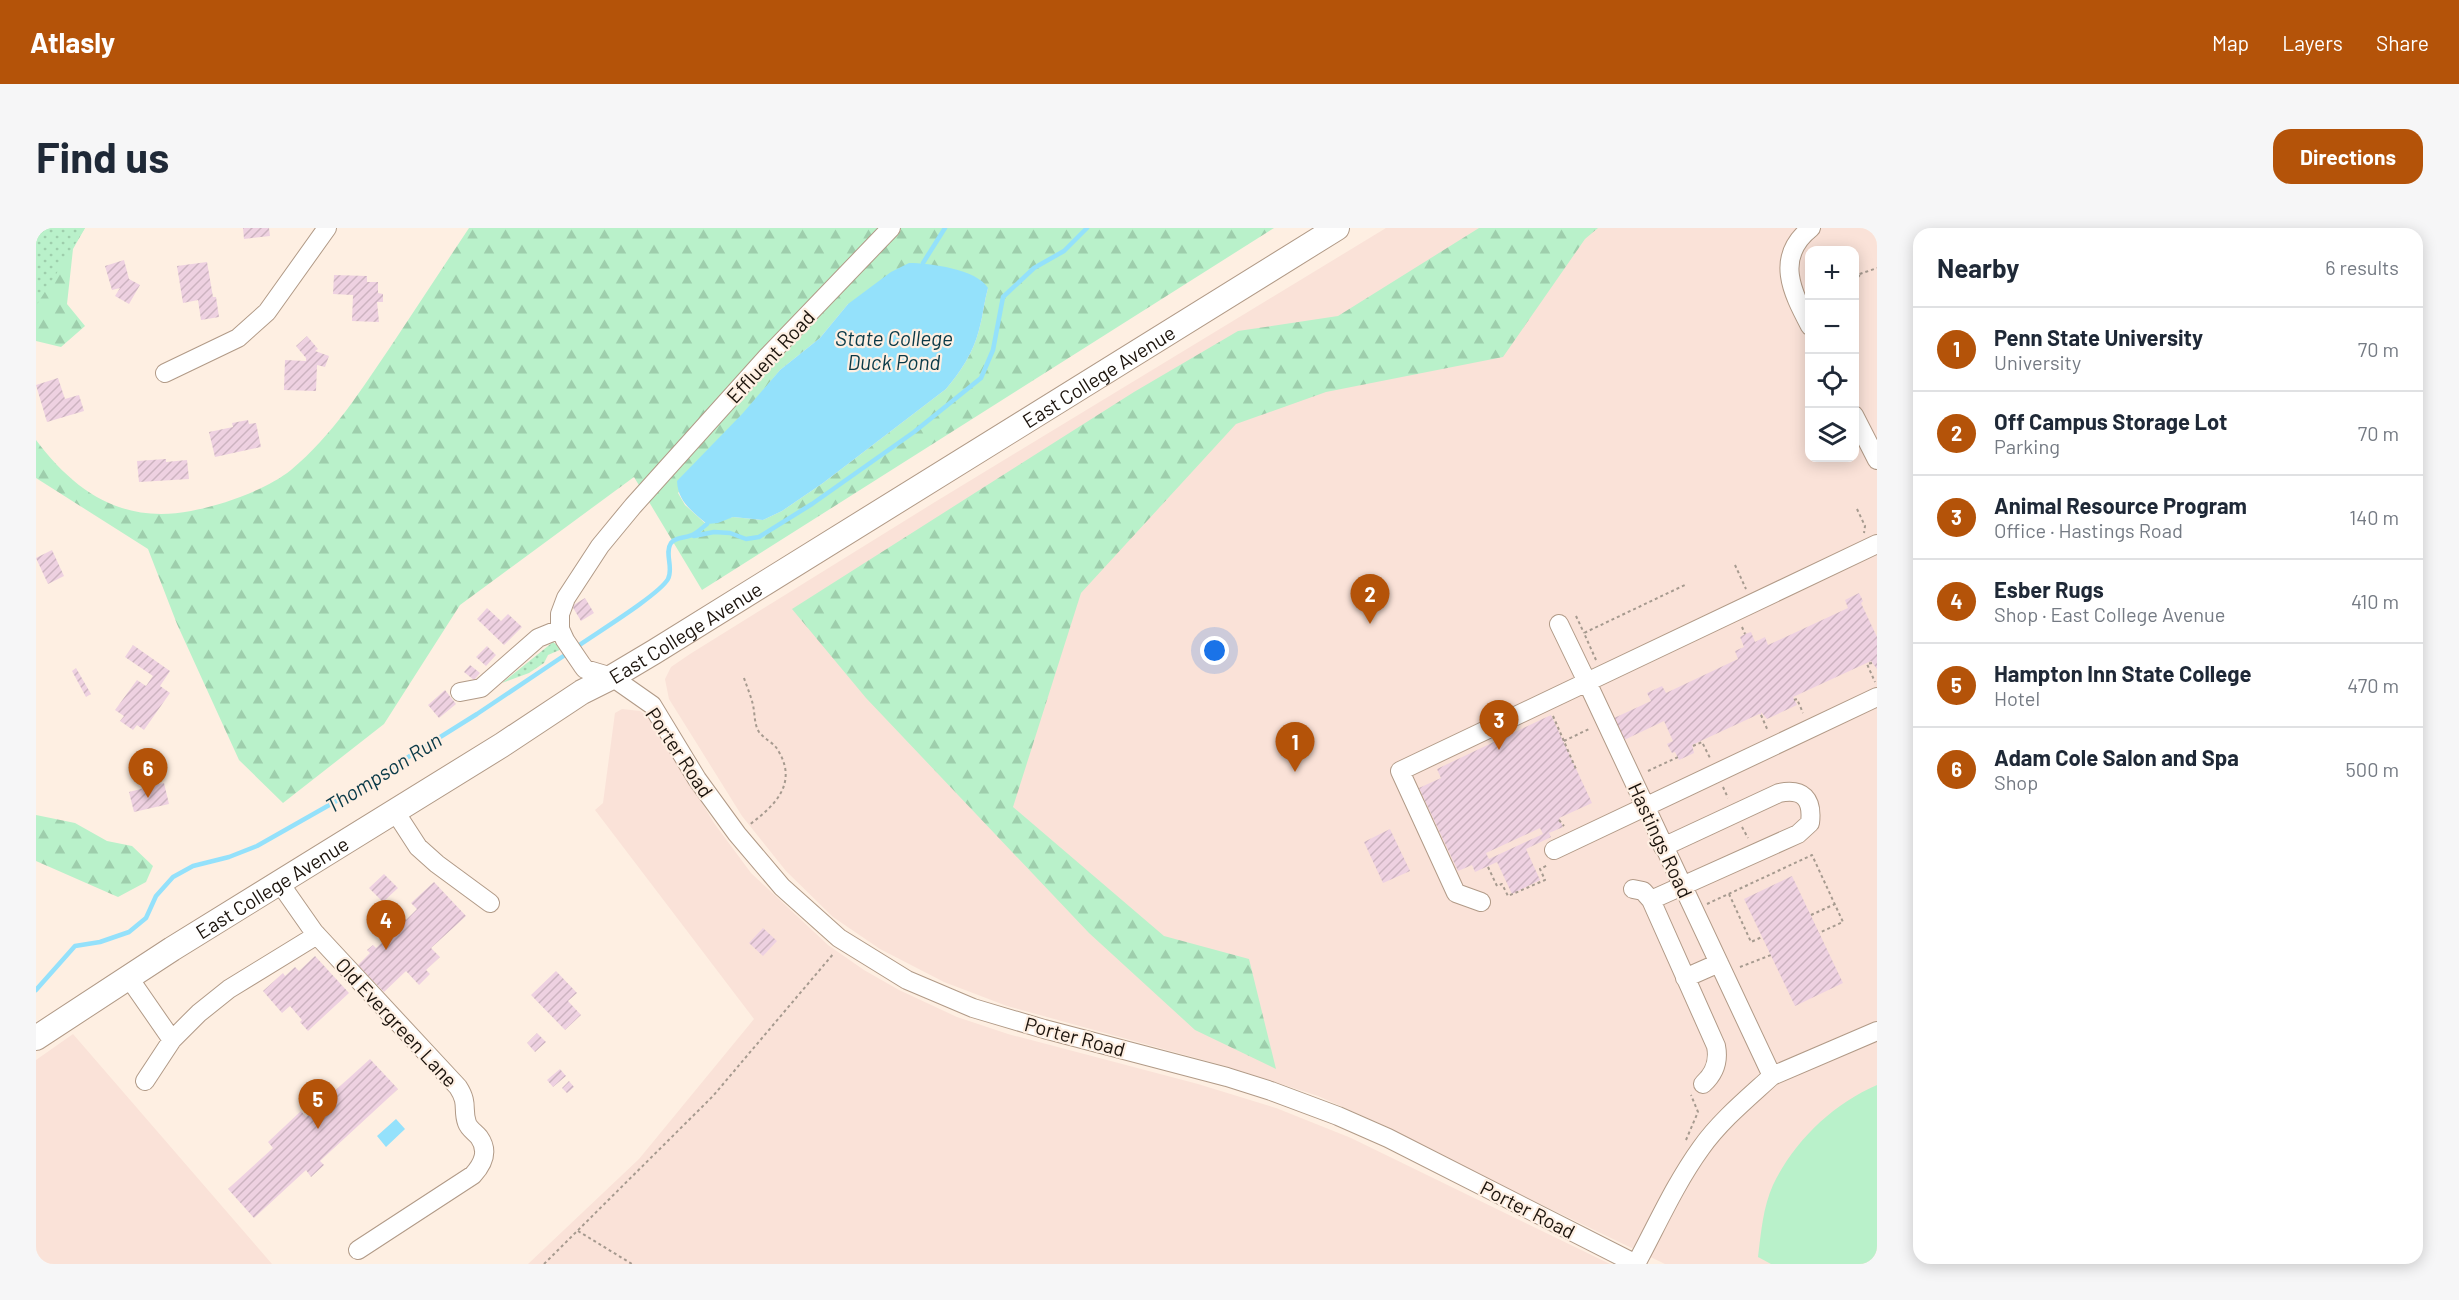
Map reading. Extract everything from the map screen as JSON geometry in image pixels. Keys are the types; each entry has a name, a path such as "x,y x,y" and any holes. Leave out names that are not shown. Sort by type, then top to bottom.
{"main road":[{"name":"East College Avenue","path":"36,1038 279,882 502,745 582,692 612,677 1337,228"}],"street":[{"path":"165,373 221,348 238,338 260,319 291,280 327,228"},
{"name":"Effluent Road","path":"564,636 560,614 566,598 600,546 767,357 891,228"},
{"path":"1805,317 1792,289 1789,260 1797,242 1811,228"},
{"path":"1859,425 1877,460"},
{"path":"1481,902 1456,893 1400,771 1587,682 1870,541"},
{"name":"Hastings Road","path":"1559,624 1694,910 1728,967 1772,1076"},
{"path":"460,692 481,688 538,638 564,636"},
{"name":"Porter Road","path":"564,636 585,669 612,677 652,705 697,779 737,834 782,887 844,941 907,980 973,1008 1271,1090 1338,1116 1388,1138 1636,1264"},
{"path":"1554,850 1877,697"},
{"path":"1651,900 1807,828 1810,823 1810,806 1800,793 1789,791 1779,793 1663,847"},
{"path":"394,810 418,847 490,903"},
{"name":"Old Evergreen Lane","path":"279,882 317,935 458,1087 465,1097 465,1119 468,1127 479,1137 484,1146 481,1166 473,1175 358,1250"},
{"path":"1633,889 1643,891 1651,900 1716,1046 1718,1056 1711,1076 1696,1087"},
{"path":"145,1081 172,1041 199,1013 229,989 317,935"},
{"path":"1685,978 1728,967"},
{"path":"129,978 172,1041"},
{"path":"1636,1264 1681,1178 1702,1146 1739,1106 1772,1076 1877,1030"}],"path":[{"path":"1860,274 1877,268"},
{"path":"1857,508 1870,541"},
{"path":"1735,566 1748,595"},
{"path":"1584,633 1687,584"},
{"path":"1576,616 1599,666"},
{"path":"1741,624 1745,634"},
{"path":"1872,663 1867,664 1877,687"},
{"path":"737,834 776,803 784,789 785,777 784,764 779,752 759,731 754,706 744,678"},
{"path":"1794,700 1797,699 1810,728"},
{"path":"1552,714 1576,769"},
{"path":"1564,741 1589,729"},
{"path":"1632,778 1678,757"},
{"path":"1724,789 1728,796"},
{"path":"1744,830 1747,837"},
{"path":"1502,884 1508,896 1545,880 1538,870 1559,860 1554,850"},
{"path":"1694,910 1812,855 1843,922 1819,933"},
{"path":"1488,867 1497,886 1506,882"},
{"path":"1729,894 1751,942 1762,937"},
{"path":"1811,915 1835,904"},
{"path":"544,1264 712,1096 844,941"},
{"path":"1728,967 1740,967 1771,955"},
{"path":"1684,1145 1698,1112 1696,1087"},
{"path":"577,1231 632,1264"}],"shaded area":[{"path":"1386,228 1877,228 1877,1264 1665,1264 1488,1179 1381,1124 1318,1096 1225,1066 1007,1006 944,982 880,949 833,917 786,871 742,816 669,699 665,679 671,667"},
{"path":"622,709 640,711 652,720 714,823 751,873 828,945 864,970 899,990 957,1017 1008,1034 1198,1084 1276,1108 1351,1138 1610,1264 528,1264 639,1159 754,1019 595,810 603,803 615,713"},
{"path":"73,1034 272,1264 36,1264 36,1060"}],"green space":[{"path":"36,228 85,228 73,249 67,304 85,326 61,347 36,341"},
{"path":"36,228 85,228 36,306"},
{"path":"469,228 1274,228 702,590 634,477 460,605 384,724 283,803 239,760 177,624 148,549 36,478 36,440 51,459 85,489 103,500 144,513 166,514 191,511 230,501 257,490 291,470 320,442 346,411","holes":["988,288 980,325 970,354 946,389 823,483 782,511 763,520 733,517 706,524 685,505 678,493 780,370 820,338 848,304"]},
{"path":"1479,228 1598,228 1585,239 1503,357 1326,392 1236,424 1081,593 1013,807 1164,936 1249,959 1276,1069 1195,1030 1089,933 866,698 792,609 1134,392 1238,331 1338,316"},
{"path":"553,642 562,649 548,655 544,663 529,673 502,683"},
{"path":"36,815 75,823 107,841 132,846 153,866 146,882 118,897 36,861"},
{"path":"1877,1085 1877,1264 1771,1264 1758,1257 1767,1202 1773,1185 1792,1153 1830,1113"}],"water":[{"name":"State College Duck Pond","path":"909,263 952,268 974,276 988,288 973,346 966,361 946,389 823,483 782,511 763,520 733,517 718,523 707,524 683,500 677,481 743,413 780,370 820,338 848,304 891,272"},
{"path":"396,1119 405,1129 386,1147 377,1136"}],"building":[{"path":"243,228 269,228 270,236 244,239"},
{"path":"124,260 129,279 140,285 129,304 115,296 120,288 112,290 105,266"},
{"path":"207,262 219,317 201,320 198,300 183,303 177,266"},
{"path":"334,275 367,276 367,282 378,282 378,293 383,294 383,302 377,302 379,322 352,321 353,295 333,294"},
{"path":"307,336 318,349 315,351 329,356 325,367 317,365 316,391 284,390 285,360 306,361 296,346"},
{"path":"58,378 65,399 79,395 84,411 47,422 36,385"},
{"path":"248,420 249,424 256,423 261,447 215,457 209,432 233,427 232,423"},
{"path":"166,459 166,462 187,460 189,479 139,482 137,461"},
{"path":"52,550 64,576 48,584 36,558"},
{"path":"1859,593 1863,601 1861,603 1877,637 1877,669 1871,661 1793,697 1797,705 1767,719 1761,712 1761,715 1692,745 1694,753 1679,760 1667,744 1673,741 1664,721 1622,741 1612,719 1651,701 1647,693 1662,686 1666,693 1738,659 1735,651 1744,647 1740,637 1745,634 1751,632 1755,642 1765,637 1768,645 1848,608 1845,600"},
{"path":"585,598 594,613 581,621 572,606"},
{"path":"487,608 501,621 508,614 522,627 504,645 477,619"},
{"path":"133,645 170,671 160,686 170,693 144,730 137,725 133,730 120,721 124,716 115,710 137,680 146,686 153,676 125,657"},
{"path":"487,646 496,655 486,666 476,657"},
{"path":"470,665 480,673 474,680 464,672"},
{"path":"76,668 91,694 86,697 72,671"},
{"path":"445,690 456,704 439,718 428,705"},
{"path":"1551,715 1592,803 1559,818 1563,827 1549,833 1551,837 1526,849 1540,880 1512,894 1497,862 1475,872 1472,865 1458,871 1419,788 1441,778 1437,769","holes":["1540,828 1543,834 1489,859 1486,853"]},
{"path":"164,783 169,804 134,812 129,792"},
{"path":"1390,829 1410,871 1383,883 1364,842"},
{"path":"384,874 398,888 383,902 369,888"},
{"path":"1792,876 1843,983 1795,1006 1744,899"},
{"path":"434,882 466,916 431,948 440,957 426,970 430,974 419,985 406,971 384,992 358,965 370,953 367,950 373,945 376,948 400,926 397,922 403,917 406,920 417,909 411,903"},
{"path":"763,928 777,941 763,956 749,943"},
{"path":"315,956 349,993 308,1031 290,1006 282,1013 263,991 283,973 285,976 295,967 299,971"},
{"path":"556,971 577,993 568,1001 581,1015 565,1030 531,995"},
{"path":"537,1033 546,1042 535,1052 527,1043"},
{"path":"370,1059 398,1089 320,1161 324,1165 311,1177 306,1170 254,1218 228,1189 273,1148 268,1142 301,1111 306,1117"},
{"path":"560,1069 566,1076 553,1087 547,1080"},
{"path":"569,1081 574,1087 567,1093 562,1088"}],"waterway":[{"path":"923,263 945,228"},
{"path":"694,536 714,532 730,533 746,539 759,537 812,504 914,432 981,378 993,350 1003,297 1034,268 1064,251 1087,228"},
{"name":"Thompson Run","path":"575,648 662,586 670,575 668,551 671,543 676,539 694,534 707,524"},
{"name":"Thompson Run","path":"36,990 75,946 100,942 129,932 146,918 156,896 173,877 193,866 229,857 257,846 354,791 477,714 568,653"}],"place":[{"name":"Off Campus Storage Lot","path":"1370,624"},
{"name":"Animal Resource Program","path":"1499,750"},
{"name":"Penn State University","path":"1295,772"},
{"name":"Adam Cole Salon and Spa","path":"148,798"},
{"name":"Esber Rugs","path":"386,950"},
{"name":"Hampton Inn State College","path":"318,1129"}]}
